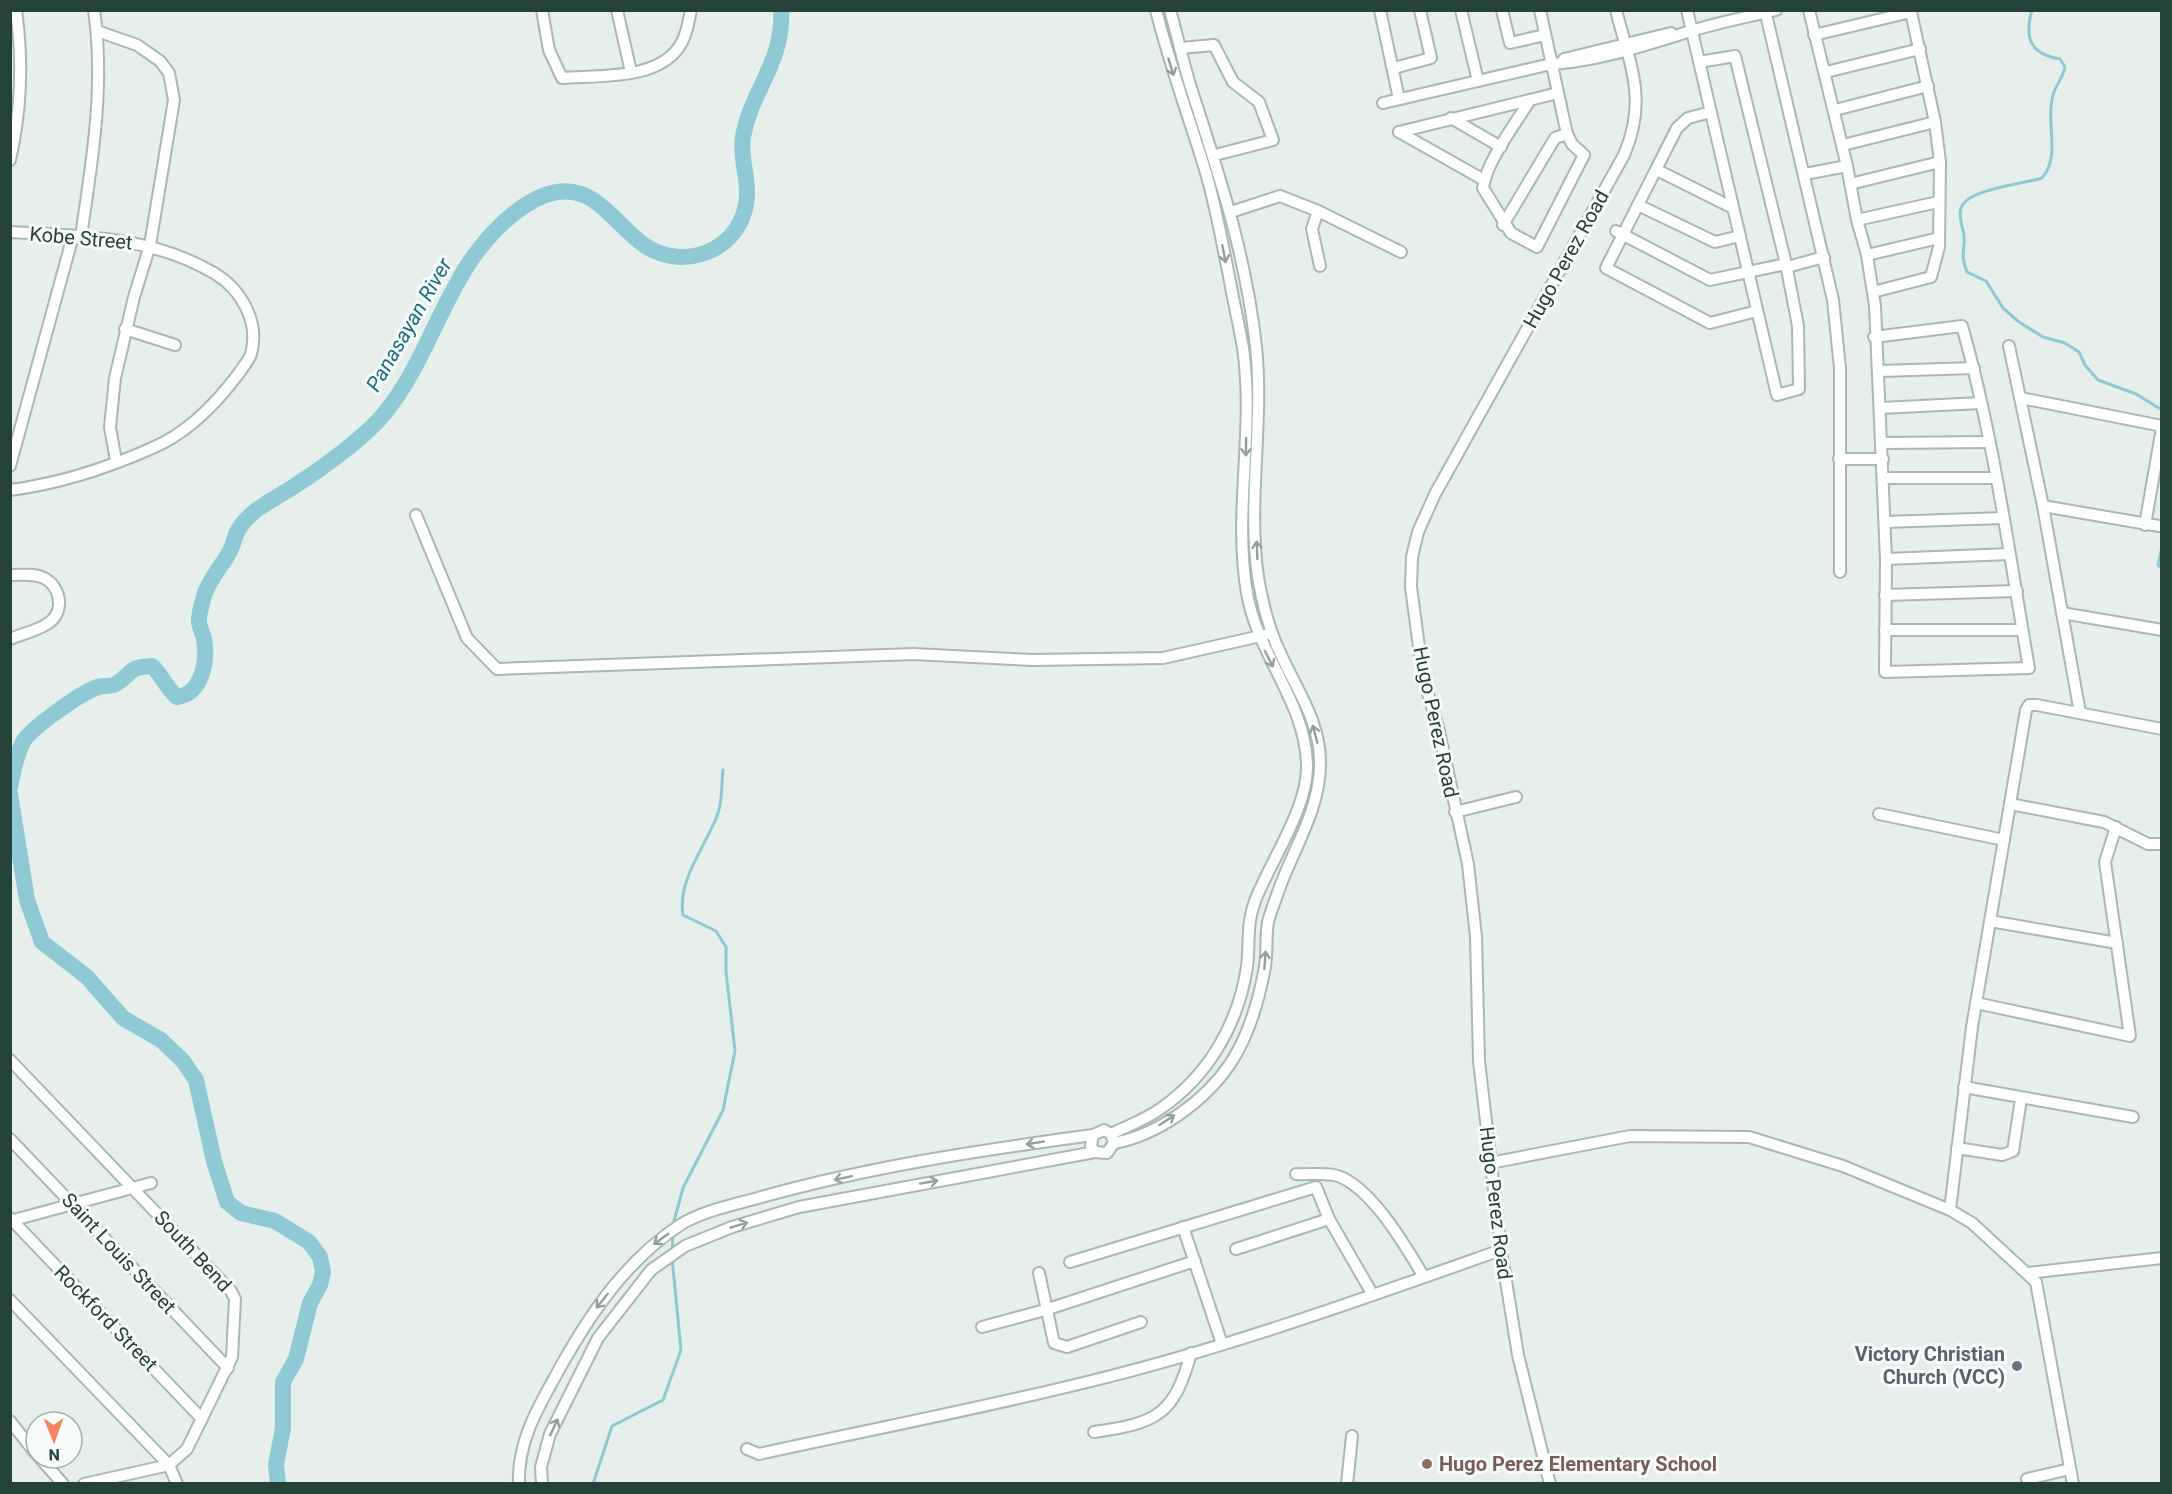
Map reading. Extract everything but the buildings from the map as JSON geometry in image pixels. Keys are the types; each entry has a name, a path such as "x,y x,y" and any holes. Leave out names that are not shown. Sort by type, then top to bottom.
{"street":[{"path":"10,160 16,135 20,68 16,10"},
{"path":"10,466 77,236 95,139 98,88 97,31 94,10"},
{"path":"542,10 549,50 562,78 631,72 665,63 682,42 691,10"},
{"path":"617,10 631,72"},
{"path":"542,1484 541,1467 550,1434 598,1338 651,1270 685,1246 732,1227 799,1207 1095,1152 1107,1153 1112,1138 1160,1109 1185,1088 1216,1053 1238,1010 1247,965 1248,918 1266,873 1301,800 1307,768 1302,730 1258,638 1244,576 1241,539 1247,391 1243,348 1214,202 1156,10"},
{"path":"1112,1138 1141,1135 1167,1121 1207,1091 1230,1064 1253,1018 1265,969 1268,924 1283,876 1314,804 1320,768 1320,751 1314,727 1298,687 1271,633 1258,573 1255,506 1259,384 1244,265 1215,156 1192,93 1170,10"},
{"path":"1380,10 1399,99"},
{"path":"1394,68 1431,58 1420,10"},
{"path":"1461,10 1478,81"},
{"path":"1502,10 1510,43 1545,35"},
{"path":"1530,100 1484,180 1483,188 1503,225 1511,233 1537,247 1584,155 1567,134 1540,10"},
{"name":"Hugo Perez Road","path":"1550,1484 1518,1355 1501,1250 1479,1061 1476,937 1468,864 1438,727 1423,677 1411,587 1413,556 1418,532 1435,494 1624,155 1633,134 1637,97 1616,10"},
{"path":"1687,10 1692,30 1699,62 1777,395 1799,389 1798,326 1787,266 1735,56 1699,62"},
{"path":"1809,10 1843,145 1873,292 1874,337 1880,371 1886,560 1886,672 2029,668 1989,442 1974,368 1962,326 1874,337"},
{"path":"1383,103 1551,64 1571,55 1625,46 1769,11 1833,300 1840,368 1840,572"},
{"path":"1814,35 1911,12 1920,49 1935,122 1940,162 1939,238 1931,277 1873,292"},
{"path":"97,31 136,45 160,61 169,73 173,86 172,117 150,245 126,329 115,378 111,418 116,461"},
{"path":"1181,48 1214,45 1233,82 1259,102 1273,140 1215,156"},
{"path":"1826,72 1920,49"},
{"path":"1835,110 1928,86"},
{"path":"1484,180 1399,132 1558,93"},
{"path":"1711,112 1681,122 1638,205 1619,233 1606,268 1710,323 1757,310"},
{"path":"1451,118 1502,147"},
{"path":"1843,145 1935,122"},
{"path":"1503,225 1555,138 1567,134"},
{"path":"1850,183 1940,162"},
{"path":"1805,174 1847,166"},
{"path":"1657,170 1733,208"},
{"path":"1231,212 1280,196 1318,211 1401,252"},
{"path":"1857,220 1938,202"},
{"path":"1638,205 1715,243 1740,236"},
{"path":"1318,211 1312,230 1320,266"},
{"name":"Kobe Street","path":"10,232 77,236 150,245 215,274 242,298 254,325 251,355 219,401 196,421 152,449 34,487 10,490"},
{"path":"1619,233 1710,280 1824,257"},
{"path":"1867,255 1939,238"},
{"path":"126,329 175,345"},
{"path":"2009,346 2043,506 2080,713"},
{"path":"1880,371 1974,368"},
{"path":"2021,398 2162,427 2145,525"},
{"path":"1881,408 1981,403"},
{"path":"1882,443 1989,442"},
{"path":"1839,459 1883,459"},
{"path":"1883,478 1996,478"},
{"path":"2043,506 2159,526"},
{"path":"416,515 467,638 497,669 913,654 1034,660 1163,658 1258,638 1271,633"},
{"path":"1885,522 2003,518"},
{"path":"1886,560 2009,554"},
{"path":"10,575 42,577 50,582 59,600 59,611 52,621 32,632 10,639"},
{"path":"1885,595 2017,591"},
{"path":"2062,613 2162,630"},
{"path":"1885,630 2022,630"},
{"path":"1950,1210 1976,1003 2026,710 2029,705 2162,729"},
{"path":"1307,768 1320,768"},
{"path":"1455,812 1516,797"},
{"path":"2010,804 2104,822 2148,844 2162,844"},
{"path":"1879,814 2004,840"},
{"path":"1976,1003 2130,1036 2105,862 2116,827"},
{"path":"1990,921 2117,943"},
{"name":"South Bend","path":"10,1060 231,1291 236,1309 233,1348 228,1368 187,1449 170,1465"},
{"path":"1964,1087 2021,1099 2133,1117"},
{"path":"1957,1148 2002,1155 2013,1152 2021,1099"},
{"path":"519,1484 518,1468 529,1425 585,1323 639,1256 683,1223 727,1207 813,1184 900,1166 1093,1135 1104,1130 1112,1138"},
{"path":"1093,1135 1090,1146 1095,1152"},
{"path":"1490,1163 1630,1136 1749,1137 1843,1166 1950,1210 1972,1224 2028,1272 2036,1282 2073,1484"},
{"name":"Saint Louis Street","path":"10,1139 228,1368"},
{"path":"1296,1174 1338,1176 1369,1198 1399,1235 1424,1277"},
{"path":"11,1220 151,1183"},
{"path":"1070,1262 1316,1187 1329,1219 1373,1295"},
{"path":"1236,1249 1329,1219"},
{"name":"Rockford Street","path":"11,1220 202,1419"},
{"path":"1184,1227 1222,1344"},
{"path":"747,1449 759,1454 1086,1382 1222,1344 1501,1250"},
{"path":"2028,1272 2162,1258"},
{"path":"982,1327 1045,1310 1195,1261"},
{"path":"1039,1273 1045,1310 1054,1343 1066,1347 1141,1322"},
{"path":"10,1300 170,1465 177,1484"},
{"path":"1094,1432 1118,1428 1156,1416 1171,1405 1185,1376 1191,1353"},
{"path":"10,1421 24,1439"},
{"path":"1347,1484 1352,1436"},
{"path":"84,1484 122,1480 170,1465"},
{"path":"2027,1479 2070,1469"},
{"path":"51,1470 63,1484"}],"waterway":[{"name":"Panasayan River","path":"10,787 18,753 28,736 57,711 91,690 100,686 114,685 131,671 152,666 177,697 186,695 192,690 198,683 204,666 204,639 199,625 204,596 232,548 242,524 262,506 304,480 341,453 384,414 420,358 449,298 471,260 508,218 541,197 558,192 576,193 593,200 647,247 662,254 677,257 692,256 720,246 731,236 739,224 747,200 743,137 747,120 777,46 781,29 781,10"},
{"path":"2032,10 2029,29 2032,43 2042,53 2060,59 2065,67 2051,103 2051,159 2042,178 1984,192 1965,202 1960,215 1964,236 1965,266 1967,272 1986,281 2003,308 2019,322 2043,337 2065,343 2079,352 2085,365 2098,380 2136,394 2162,410"},
{"path":"2162,547 2158,565 2162,568"},
{"path":"673,1225 683,1188 723,1110 735,1051 726,972 726,947 716,931 683,915 682,902 693,864 719,811 723,770"},
{"name":"Panasayan River","path":"10,794 27,900 42,942 87,977 123,1018 161,1040 183,1061 196,1080 214,1161 227,1202 241,1213 275,1221 309,1242 320,1257 323,1272 320,1285 310,1303 296,1359 283,1382 283,1428 276,1465 278,1484"},
{"path":"672,1252 673,1234"},
{"path":"593,1484 612,1426 663,1400 681,1350 672,1258"}],"place":[{"name":"Victory Christian Church (VCC)","path":"2017,1366"},
{"name":"Hugo Perez Elementary School","path":"1427,1464"}]}
